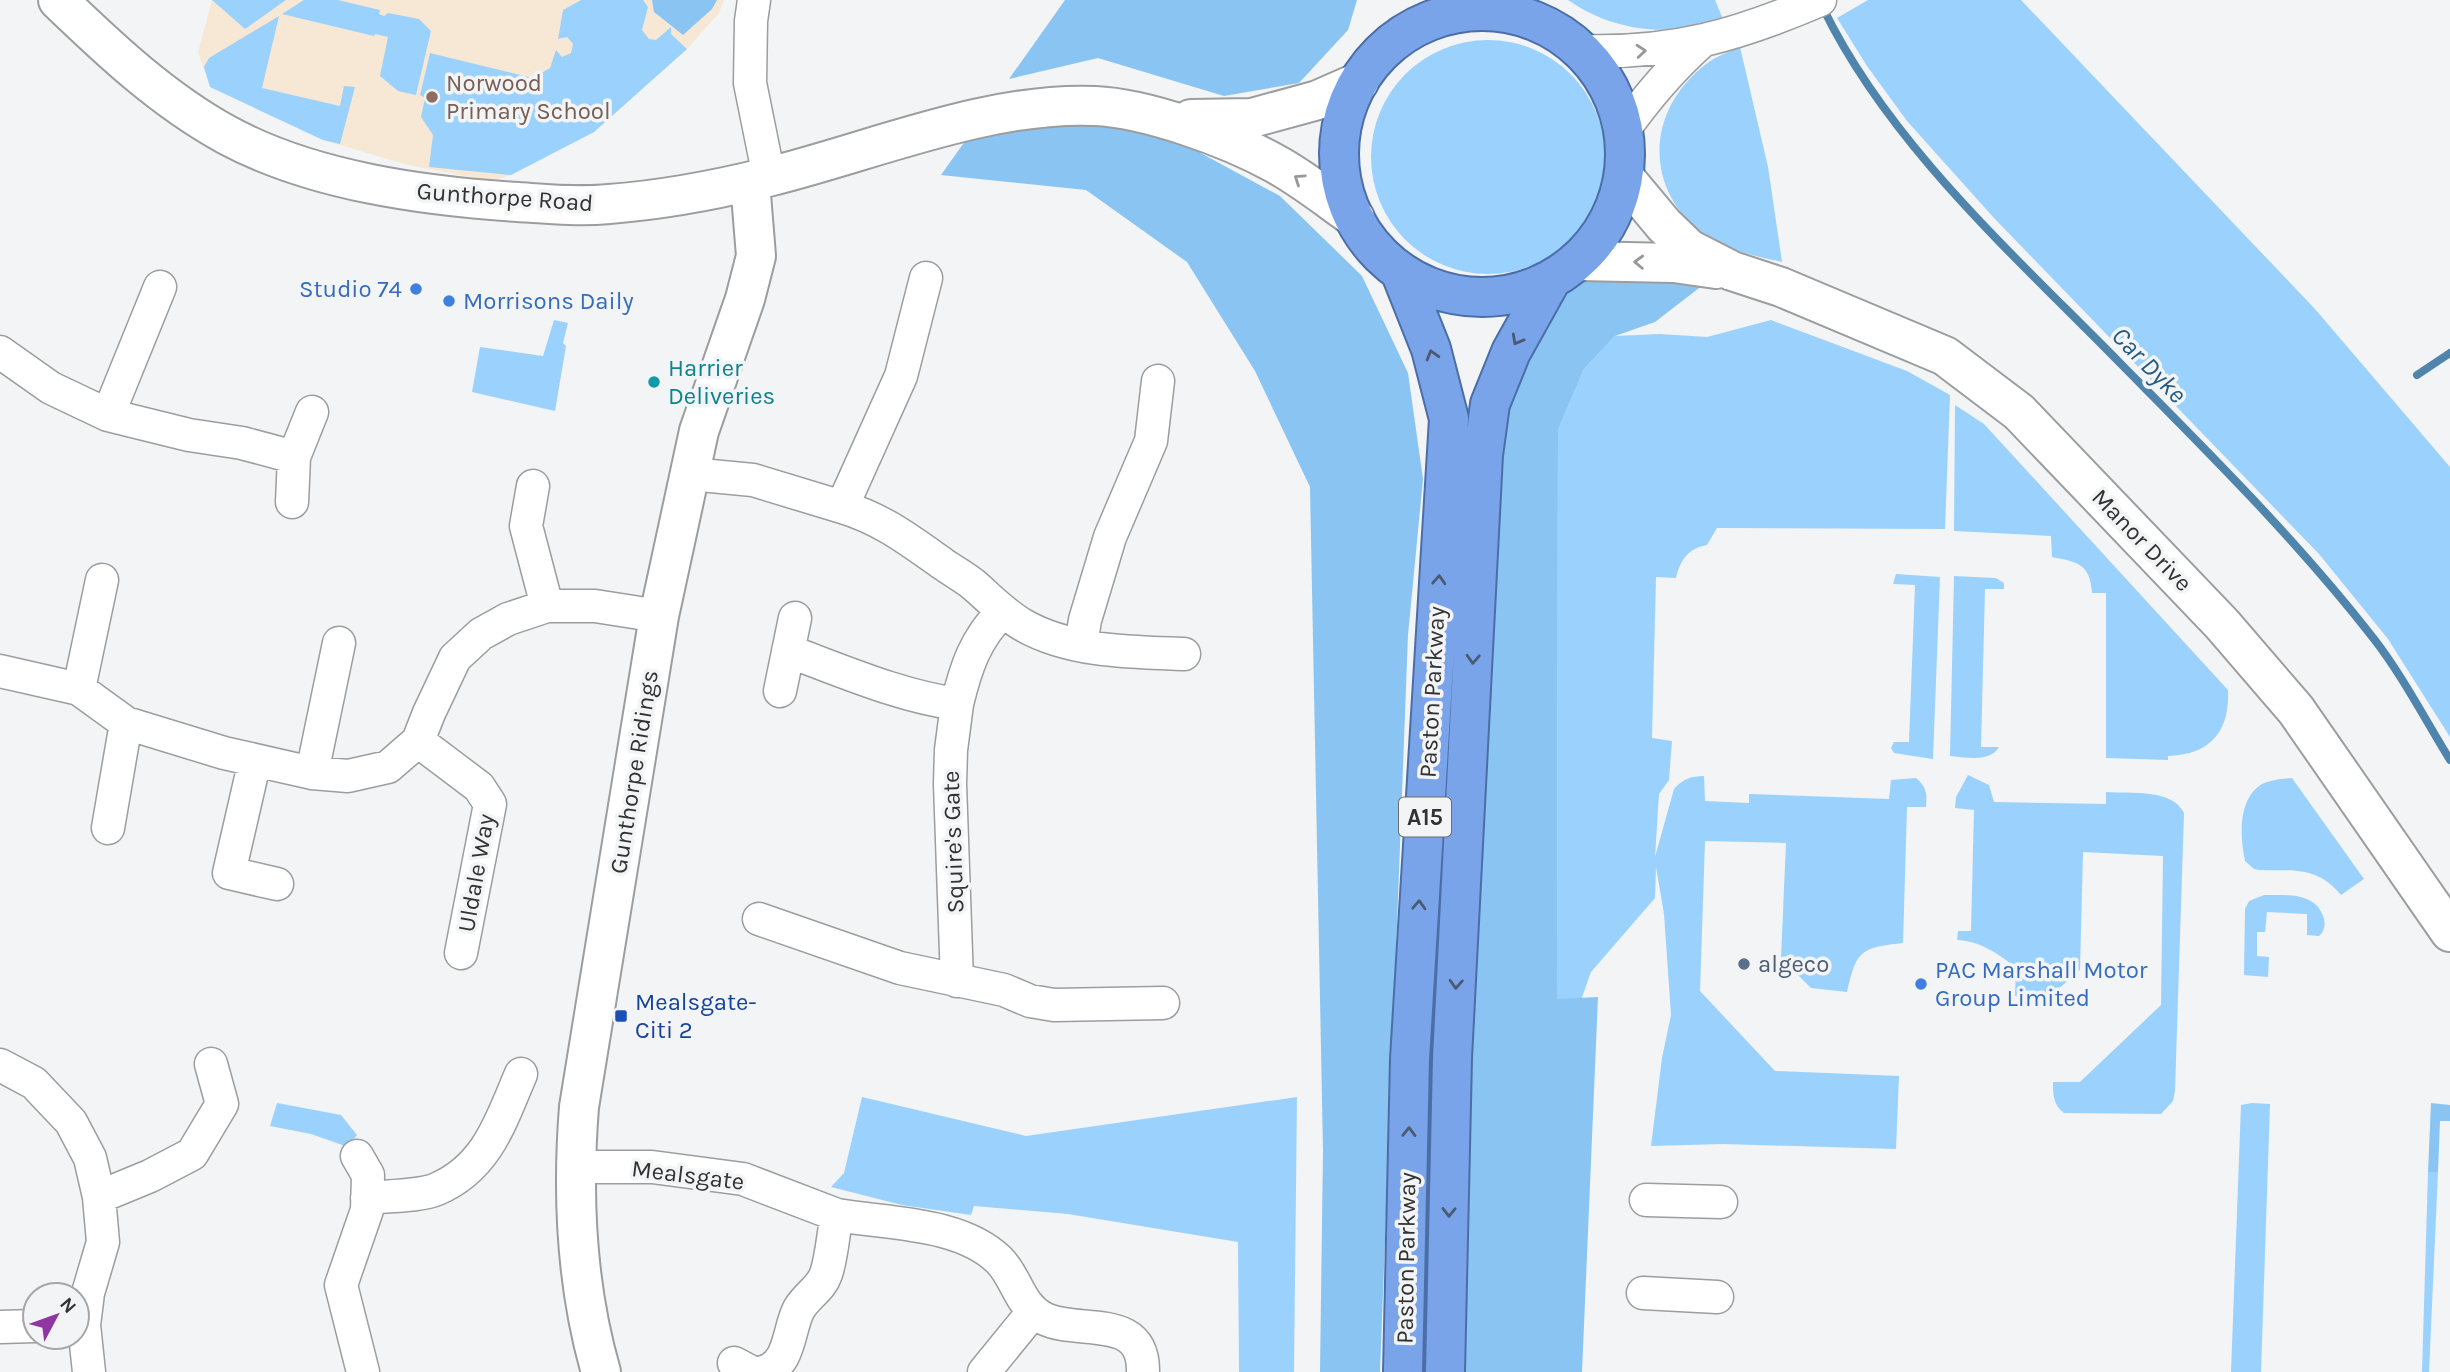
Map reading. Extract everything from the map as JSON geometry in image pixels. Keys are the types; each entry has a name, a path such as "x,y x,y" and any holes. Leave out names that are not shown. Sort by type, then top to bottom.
{"highway":[{"path":"1413,0 1399,38 1384,50 1359,82 1348,104 1342,126 1340,173 1354,218 1374,248 1399,271 1440,291 1485,298 1508,296 1565,271"},
{"name":"Paston Parkway","path":"1399,38 1422,24 1447,16 1473,11 1500,12 1520,9 1581,51 1604,80 1613,96 1623,131 1626,154 1624,177 1609,223 1595,243 1565,271 1511,352 1490,404 1483,455 1452,1058 1445,1372"},
{"name":"Paston Parkway","path":"1399,271 1431,349 1449,419 1410,1059 1403,1372"}],"street":[{"name":"Gunthorpe Road","path":"58,0 108,49 181,108 240,141 283,159 403,189 470,199 553,205 607,205 760,179 970,120 1031,110 1095,106 1164,119 1239,146 1276,163 1354,218"},
{"path":"754,0 750,83 760,179"},
{"path":"1581,51 1645,51 1700,43 1781,17 1820,0"},
{"path":"1623,131 1648,94 1700,43"},
{"name":"Gunthorpe Road","path":"1164,119 1252,118 1318,100 1359,82"},
{"name":"Manor Drive","path":"1624,177 1664,225 1689,249 1732,271 1781,287 1945,356 2019,412 2222,624 2296,710 2450,932"},
{"name":"Gunthorpe Ridings","path":"596,1371 580,1279 575,1167 579,1107 659,616 699,431 745,299 756,256 760,179"},
{"name":"Manor Drive","path":"1565,271 1674,263 1732,271"},
{"path":"842,507 901,376 926,278"},
{"path":"108,415 160,287"},
{"path":"0,352 51,388 108,415 295,457"},
{"path":"1081,645 1085,620 1110,537 1151,441 1158,382"},
{"path":"292,502 295,457 313,412"},
{"path":"690,474 753,480 881,522 964,577 1024,626 1048,636 1116,652 1184,654"},
{"path":"533,486 526,526 547,606"},
{"path":"79,688 102,580"},
{"path":"0,671 79,688 126,723 224,753 312,772 348,776 388,768 418,741 455,658 481,634 508,619 547,606 595,606 659,616"},
{"name":"Squire's Gate","path":"957,981 951,750 957,704 976,643 1003,611"},
{"path":"780,691 795,618"},
{"path":"312,772 339,643"},
{"path":"788,651 902,692 933,701 957,704"},
{"path":"108,828 126,723"},
{"name":"Uldale Way","path":"418,741 479,787 490,804 461,953"},
{"path":"256,760 229,873 278,884"},
{"path":"759,919 900,968 1004,990 1030,1001 1054,1005 1163,1003"},
{"path":"99,1197 150,1176 192,1154 222,1104 211,1064"},
{"path":"0,1065 34,1083 71,1122 90,1158 99,1197 103,1242 91,1283"},
{"path":"367,1198 436,1190 464,1173 492,1142 521,1074"},
{"path":"357,1156 368,1175 367,1210 341,1285 363,1372"},
{"name":"Mealsgate","path":"575,1167 652,1167 743,1179 837,1215 925,1228 964,1237 1005,1266 1024,1303 1033,1312"},
{"path":"1646,1200 1721,1202"},
{"path":"749,1369 770,1370 788,1348 798,1310 820,1286 826,1273 837,1215"},
{"path":"1643,1293 1717,1297"},
{"path":"984,1372 1033,1312 1055,1323 1114,1329 1135,1345 1143,1361 1143,1372"},
{"path":"0,1327 21,1326"},
{"path":"85,1351 89,1372"}],"shaded area":[{"name":"Norwood Primary School","path":"212,0 724,0 719,13 687,49 594,132 511,175 491,181 408,165 323,140 210,87 198,52"},
{"path":"212,0 286,0 245,29"},
{"path":"304,0 338,0 380,10 379,14 384,16 388,13 419,19 431,31 416,95 398,91 380,76 388,37 282,14"},
{"path":"581,0 643,0 648,7 642,30 649,39 656,40 671,27 671,34 687,49 594,132 511,175 429,167 433,135 421,117 425,98 420,95 430,53 533,78 550,68 556,50 562,57 571,53 573,44 567,37 558,39 563,10"},
{"path":"652,0 717,0 712,9 683,35 654,12"},
{"path":"1065,0 1357,0 1348,30 1299,83 1224,96 1098,58 1009,79"},
{"path":"1568,0 1715,0 1723,19 1683,29 1643,29 1604,19"},
{"path":"1868,0 2021,0 2315,309 2450,467 2450,737 2388,639 2319,554 1994,218 1907,121 1867,66 1837,18"},
{"path":"279,16 262,88 340,106 344,86 355,87 340,144 323,140 210,87 204,67 209,58"},
{"path":"1488,40 1533,49 1553,60 1578,83 1596,112 1605,157 1596,202 1585,222 1562,247 1533,265 1488,274 1443,265 1423,254 1398,231 1380,202 1371,157 1380,112 1391,92 1414,67 1443,49"},
{"path":"1740,47 1768,167 1782,262 1733,249 1706,237 1685,218 1671,197 1662,174 1660,150 1663,127 1671,104 1686,83 1706,64"},
{"path":"1077,120 1162,132 1280,196 1362,276 1408,373 1423,479 1408,635 1380,1372 1320,1372 1323,1151 1310,487 1255,371 1187,262 1086,190 941,175 973,130"},
{"path":"1584,272 1712,278 1655,322 1615,336 1584,369 1558,430 1557,999 1598,997 1582,1372 1462,1372 1478,772 1498,428 1512,383 1558,296"},
{"path":"554,320 568,323 555,411 472,392 480,347 543,356"},
{"path":"1771,320 1907,371 1950,395 1945,529 1717,528 1707,545 1686,556 1676,578 1656,577 1652,738 1672,741 1669,780 1659,794 1655,857 1674,789 1691,777 1704,776 1705,801 1749,803 1749,794 1889,799 1891,780 1916,778 1922,784 1926,794 1926,807 1907,807 1903,943 1878,947 1863,954 1854,967 1847,992 1811,988 1781,958 1786,843 1705,841 1700,991 1775,1071 1899,1076 1896,1149 1723,1144 1651,1146 1662,1058 1671,1015 1664,914 1656,867 1655,898 1591,972 1581,1000 1557,1000 1558,430 1584,369 1615,336 1660,334 1707,337"},
{"path":"1955,405 1984,424 2228,690 2228,705 2221,729 2206,746 2183,755 2168,756 2168,760 2106,758 2106,593 2092,593 2088,575 2081,566 2052,557 2051,536 1954,531"},
{"path":"1896,574 1940,577 1933,759 1894,753 1891,748 1894,742 1909,742 1915,585 1893,584"},
{"path":"1954,576 1996,578 2004,583 2004,589 1985,589 1981,747 1999,747 1995,752 1983,757 1950,756"},
{"path":"1968,775 1989,785 1994,802 2106,804 2106,792 2138,793 2170,799 2184,813 2175,1091 2173,1101 2161,1114 2064,1113 2056,1103 2053,1082 2080,1082 2161,1005 2163,856 2083,852 2080,970 2047,999 2015,996 2016,968 1989,949 1957,940 1958,931 1971,931 1974,810 1955,808 1956,797"},
{"path":"2292,778 2364,879 2341,895 2323,879 2314,875 2254,869 2245,861 2242,820 2247,801 2259,786"},
{"path":"2264,895 2289,895 2313,903 2319,908 2324,919 2323,931 2319,936 2307,935 2307,914 2267,912 2265,932 2257,932 2257,956 2269,957 2268,977 2244,975 2245,909 2249,901"},
{"path":"862,1097 1026,1136 1297,1097 1294,1372 1239,1372 1238,1242 1068,1214 974,1206 971,1215 902,1205 831,1187 844,1173"},
{"path":"277,1103 341,1115 357,1135 348,1147 311,1134 270,1126"},
{"path":"2431,1103 2450,1105 2450,1121 2440,1121 2438,1172 2428,1172"},
{"path":"2270,1104 2261,1372 2231,1372 2241,1105"},
{"path":"2428,1172 2438,1172 2429,1372 2422,1372"}],"waterway":[{"name":"Car Dyke","path":"1823,8 1850,58 1882,106 1956,196 2251,497 2345,602 2414,698 2450,760"},
{"path":"2417,375 2450,353"}],"place":[{"name":"Norwood Primary School","path":"432,97"},
{"name":"Studio 74","path":"416,289"},
{"name":"Morrisons Daily","path":"449,301"},
{"name":"Harrier Deliveries","path":"654,382"},
{"name":"algeco","path":"1744,964"},
{"name":"PAC Marshall Motor Group Limited","path":"1921,984"},
{"name":"Mealsgate- Citi 2","path":"621,1016"}]}
